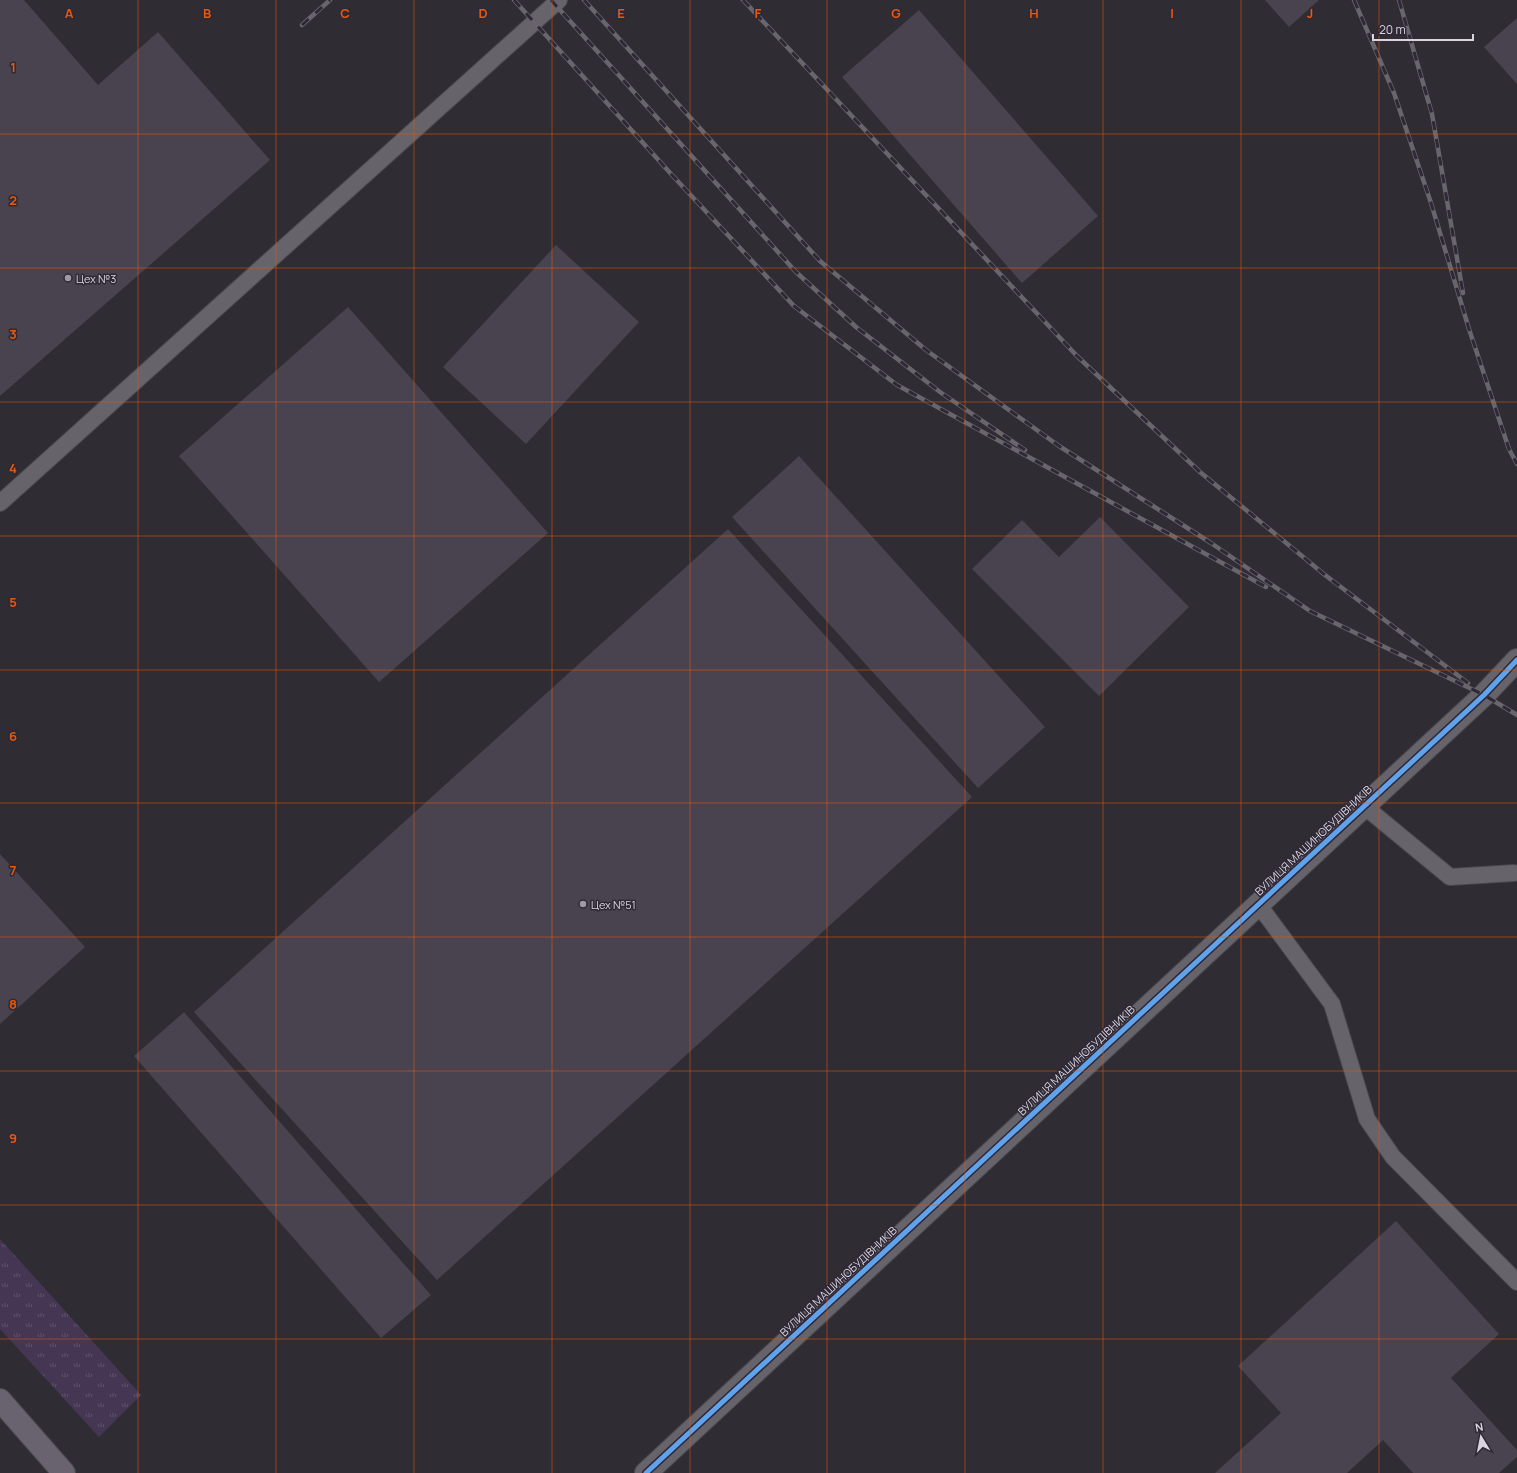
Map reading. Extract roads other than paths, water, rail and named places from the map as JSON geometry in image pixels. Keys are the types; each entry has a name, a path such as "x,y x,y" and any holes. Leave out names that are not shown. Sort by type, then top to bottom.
{"main road":[{"path":"0,1400 64,1473"}],"street":[{"name":"ВУЛИЦЯ МАШИНОБУДІВНИКІВ","path":"646,1473 1484,695 1517,660"}],"lane":[{"path":"0,503 559,0"},
{"path":"1364,806 1450,877 1514,873"},
{"path":"1258,904 1332,1004 1367,1119 1393,1157 1517,1282"}],"railway":[{"path":"302,25 330,0"},
{"path":"514,0 672,175 794,306 897,385 1266,587"},
{"path":"551,0 796,272 856,327 940,392 1025,450"},
{"path":"584,0 820,261 926,350 1059,446 1211,543 1310,611 1484,695 1517,715"},
{"path":"743,0 1077,356 1200,472 1325,575 1468,683"},
{"path":"1354,0 1394,93 1431,203 1469,329 1509,449 1517,464"},
{"path":"1399,0 1432,114 1463,293"}],"place":[{"name":"Цех №3","path":"68,278"},
{"name":"Цех №51","path":"583,904"}]}
